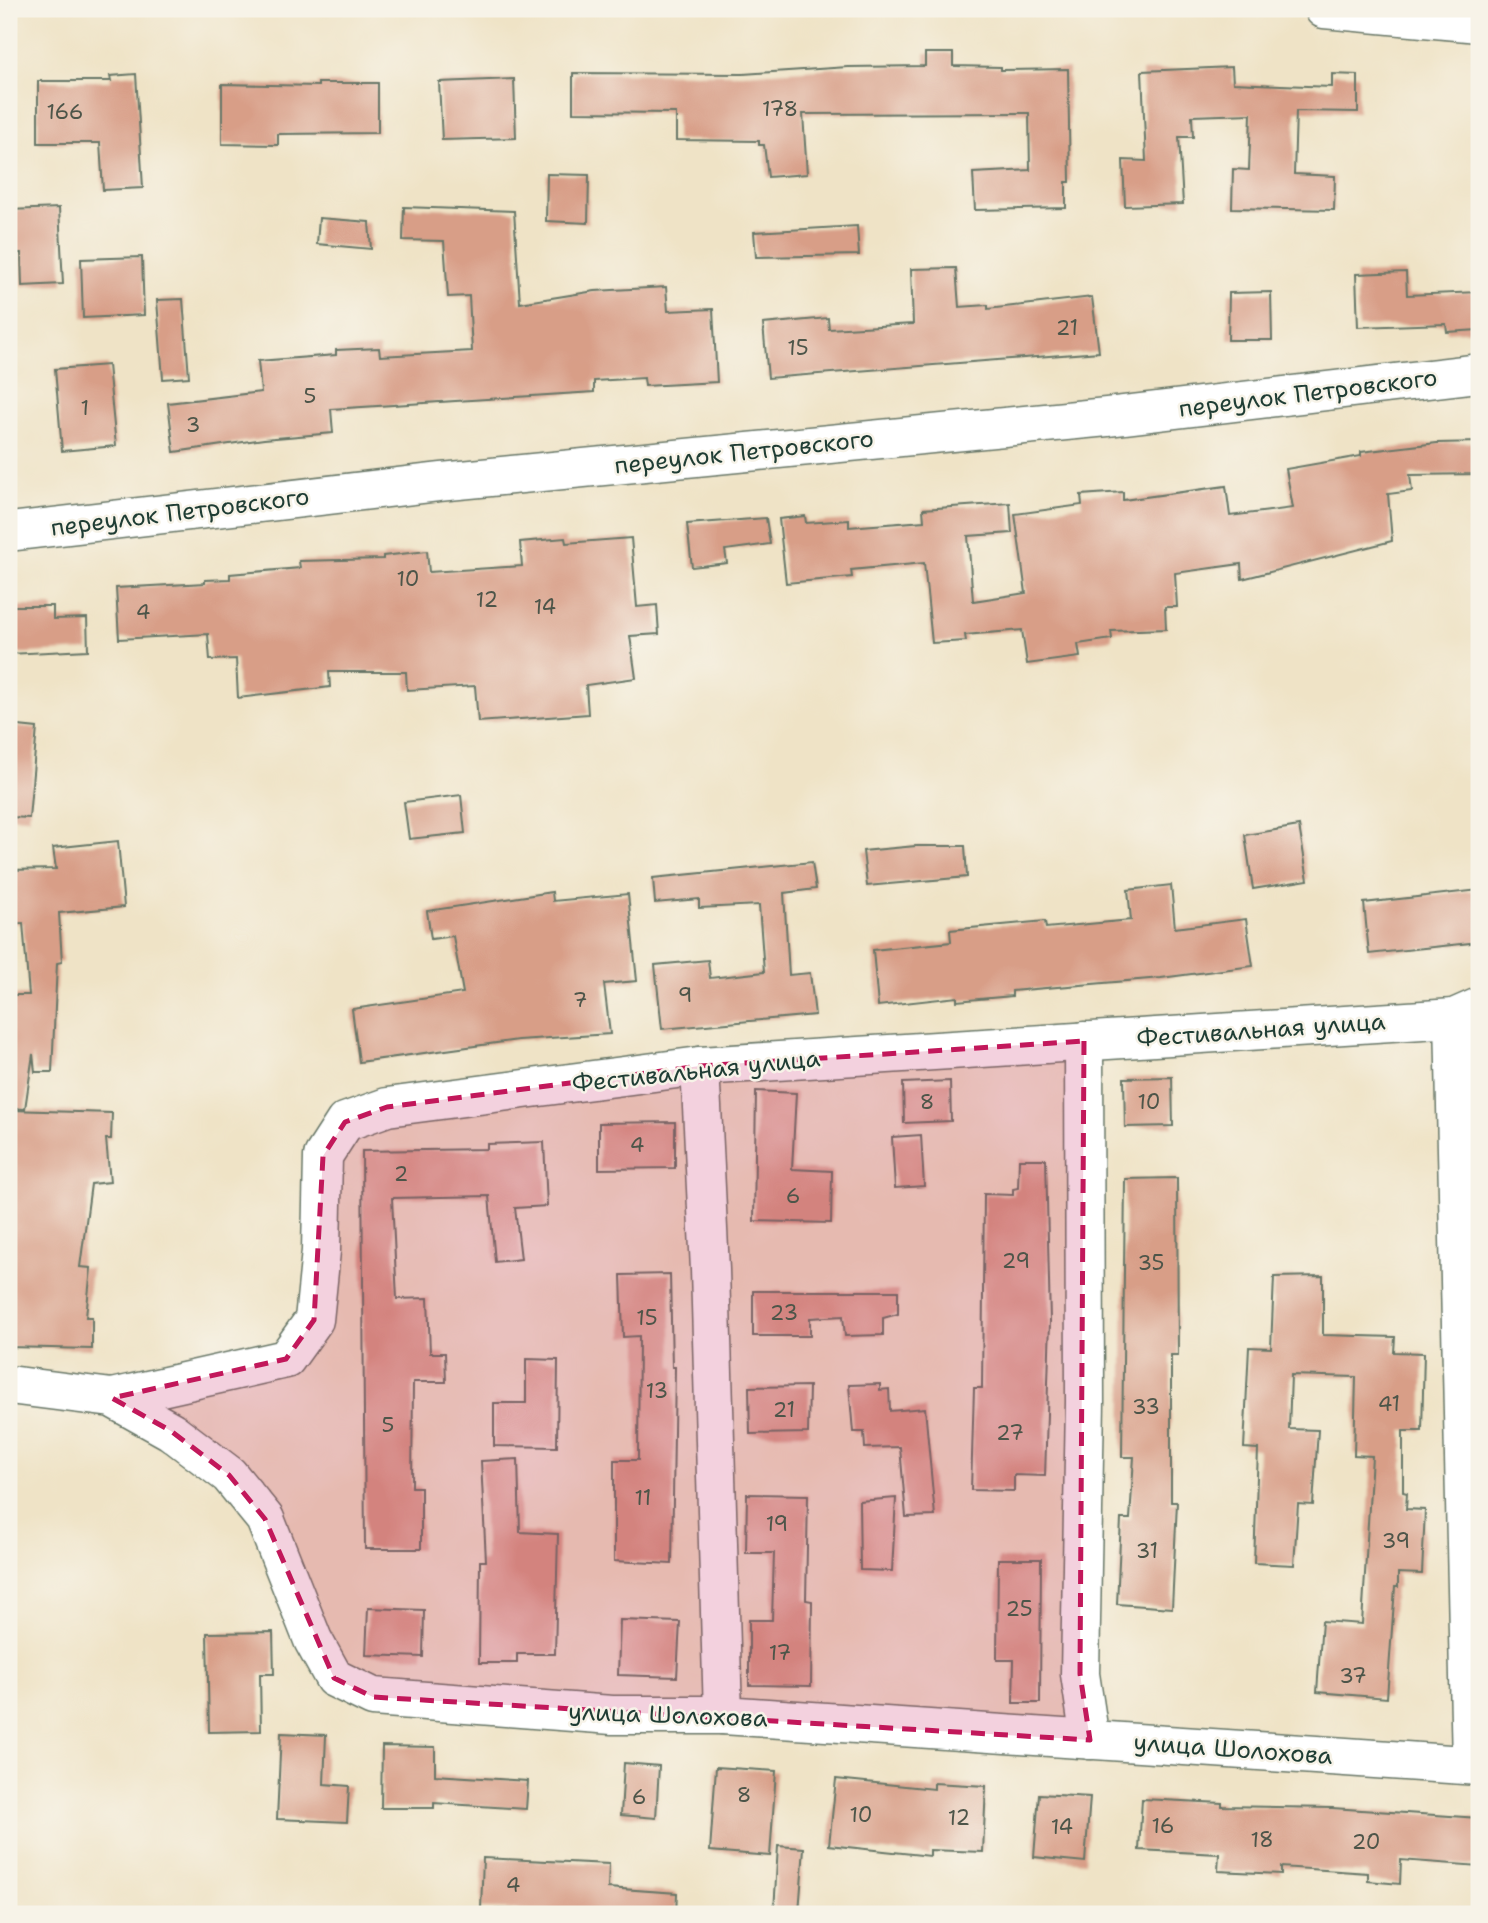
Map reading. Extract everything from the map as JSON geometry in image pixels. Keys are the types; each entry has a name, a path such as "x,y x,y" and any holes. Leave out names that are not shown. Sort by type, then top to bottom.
{"street":[{"path":"1324,9 1479,23"},
{"name":"переулок Петровского","path":"9,532 440,482 1107,417 1479,373"},
{"path":"1467,1012 1475,1765"},
{"name":"Фестивальная улица","path":"112,1398 286,1359 314,1320 321,1251 323,1156 345,1122 387,1107 700,1066 1467,1012"},
{"path":"1084,1041 1085,1402 1080,1674 1090,1740"},
{"path":"700,1066 710,1270 723,1715"},
{"name":"улица Шолохова","path":"9,1385 112,1398 171,1431 229,1475 265,1519 313,1640 334,1678 373,1698 612,1716 723,1715 1475,1765"}],"highlighted area":[{"path":"1084,1041 1080,1674 1090,1740 373,1697 334,1678 265,1519 229,1475 171,1431 112,1398 286,1359 314,1320 323,1156 345,1122 387,1107 700,1066"}],"building":[{"path":"925,53 953,53 953,66 1001,67 1001,70 1068,69 1070,182 1066,182 1066,208 975,210 973,173 1030,170 1029,113 803,114 807,174 768,177 764,145 759,145 759,141 676,140 676,113 573,112 573,73 743,74 848,67 925,66"},
{"path":"1232,67 1233,83 1332,87 1332,74 1358,75 1358,112 1296,111 1294,174 1335,176 1334,210 1232,208 1233,169 1249,170 1251,114 1192,116 1193,137 1179,137 1183,204 1125,206 1123,160 1146,161 1142,71"},
{"path":"136,74 143,188 103,190 100,143 38,143 38,81 111,81 110,76"},
{"path":"514,79 516,138 442,140 439,82"},
{"path":"318,83 378,83 378,133 278,134 278,145 222,144 222,84 318,86"},
{"path":"547,174 589,175 588,223 546,221"},
{"path":"404,207 514,211 520,303 595,291 666,287 668,311 713,309 717,382 645,386 644,378 594,381 594,392 331,409 333,433 264,439 174,452 168,403 261,392 258,361 336,355 336,350 379,348 380,356 472,351 469,296 448,297 444,241 403,240"},
{"path":"59,208 63,284 22,286 21,253 9,253 9,210"},
{"path":"319,218 369,222 371,249 317,244"},
{"path":"857,226 859,255 756,257 754,232"},
{"path":"142,257 144,315 83,318 81,259"},
{"path":"956,268 959,307 988,305 988,309 1092,297 1099,352 768,378 763,324 828,318 829,329 913,324 911,269"},
{"path":"1406,272 1407,295 1479,292 1479,330 1447,332 1446,324 1358,327 1356,274"},
{"path":"1271,292 1272,340 1228,340 1229,293"},
{"path":"183,299 189,377 163,379 157,300"},
{"path":"108,365 116,446 62,451 55,369"},
{"path":"1479,442 1479,474 1410,475 1412,491 1388,494 1392,541 1242,579 1241,564 1175,573 1177,607 1165,607 1166,629 1111,631 1112,639 1078,644 1080,657 1027,664 1022,630 965,635 966,641 932,643 924,563 851,570 852,577 786,583 779,519 805,516 806,523 849,520 849,527 924,521 923,509 1010,503 1012,533 968,536 973,601 1026,593 1015,514 1082,505 1081,495 1123,492 1123,500 1226,486 1230,516 1293,508 1286,469 1361,456 1361,452 1437,443"},
{"path":"766,518 770,544 725,550 727,563 692,567 687,524"},
{"path":"565,538 566,543 631,538 637,607 657,605 659,634 630,636 636,678 586,685 588,714 478,722 475,686 407,690 406,672 329,672 330,687 238,698 236,659 210,660 208,634 119,639 116,588 205,583 205,580 230,579 230,574 300,568 299,561 383,559 383,556 427,551 429,572 522,566 520,542"},
{"path":"9,606 53,606 53,619 87,618 88,650 9,654"},
{"path":"9,725 37,728 29,818 9,817"},
{"path":"461,795 465,833 409,839 404,802"},
{"path":"1299,826 1308,880 1253,889 1245,835"},
{"path":"118,841 124,907 59,913 62,962 57,963 52,1072 35,1072 33,1054 25,1109 9,1108 9,995 29,995 23,923 9,924 9,870 56,869 53,848"},
{"path":"916,846 965,846 967,877 867,886 863,851"},
{"path":"812,862 816,889 784,893 789,975 810,973 815,1015 662,1029 655,965 708,960 710,978 764,972 759,905 699,908 699,899 655,903 653,878"},
{"path":"1171,885 1175,928 1246,919 1253,966 1161,978 1012,991 1012,996 957,1001 957,997 878,1006 873,950 951,942 950,930 1045,921 1046,928 1131,920 1128,890"},
{"path":"1479,890 1479,942 1369,954 1364,903"},
{"path":"552,892 553,901 628,894 637,981 604,984 610,1034 518,1040 359,1062 352,1009 463,993 453,936 431,939 427,911"},
{"path":"1172,1077 1173,1126 1125,1127 1124,1078"},
{"path":"950,1081 951,1121 904,1123 903,1083"},
{"path":"756,1091 796,1093 792,1169 832,1171 831,1223 754,1221"},
{"path":"9,1110 112,1113 111,1139 106,1139 110,1182 91,1184 80,1267 91,1268 86,1317 92,1317 92,1349 9,1347"},
{"path":"675,1122 675,1168 599,1169 599,1123"},
{"path":"921,1135 924,1186 895,1188 892,1137"},
{"path":"544,1142 547,1206 515,1208 521,1259 495,1262 489,1196 392,1198 397,1299 428,1298 430,1353 445,1353 446,1382 413,1382 412,1487 421,1487 421,1549 365,1549 362,1151 487,1149 487,1144"},
{"path":"1019,1159 1046,1159 1050,1321 1045,1476 1014,1475 1014,1491 971,1490 974,1388 982,1388 984,1194 1013,1195 1013,1189 1018,1188"},
{"path":"1177,1178 1178,1355 1171,1355 1171,1502 1177,1502 1172,1608 1117,1604 1121,1519 1130,1519 1134,1457 1122,1457 1125,1179"},
{"path":"670,1274 672,1367 675,1367 672,1564 614,1561 614,1460 638,1460 639,1336 623,1337 621,1275"},
{"path":"1323,1276 1323,1335 1395,1337 1394,1352 1424,1353 1422,1431 1403,1431 1403,1492 1407,1493 1406,1509 1425,1510 1422,1574 1398,1573 1387,1698 1317,1692 1322,1621 1362,1624 1372,1456 1354,1455 1356,1377 1291,1375 1289,1429 1318,1430 1313,1505 1298,1504 1294,1565 1254,1563 1258,1449 1244,1448 1249,1347 1271,1348 1274,1277"},
{"path":"753,1291 898,1291 898,1314 883,1318 883,1335 845,1336 843,1316 810,1318 810,1336 753,1336"},
{"path":"526,1359 558,1360 557,1447 494,1446 494,1403 526,1403"},
{"path":"880,1384 880,1390 889,1389 890,1411 925,1408 935,1516 906,1517 900,1447 865,1448 864,1432 853,1432 849,1385"},
{"path":"809,1386 808,1433 750,1434 749,1387"},
{"path":"518,1459 520,1532 558,1534 555,1654 517,1654 517,1663 479,1663 480,1561 486,1561 481,1461"},
{"path":"747,1494 808,1495 806,1600 812,1601 811,1686 749,1685 749,1620 772,1620 774,1553 746,1553"},
{"path":"896,1498 892,1571 860,1570 859,1501"},
{"path":"998,1559 1041,1559 1040,1703 1013,1703 1014,1660 997,1660"},
{"path":"368,1608 424,1610 423,1657 366,1655"},
{"path":"620,1620 680,1622 677,1677 618,1675"},
{"path":"273,1632 274,1674 260,1674 261,1731 209,1732 207,1633"},
{"path":"281,1733 326,1735 324,1784 349,1786 347,1822 277,1819"},
{"path":"382,1746 435,1747 435,1775 528,1781 526,1809 434,1803 434,1808 381,1808"},
{"path":"624,1763 659,1766 656,1818 621,1815"},
{"path":"716,1767 776,1771 770,1856 710,1851"},
{"path":"836,1779 934,1789 934,1783 986,1786 983,1852 930,1850 930,1856 829,1845"},
{"path":"1039,1794 1090,1797 1085,1862 1034,1857"},
{"path":"1142,1799 1222,1803 1222,1806 1332,1808 1479,1818 1479,1866 1401,1860 1400,1884 1368,1881 1368,1873 1281,1867 1281,1874 1218,1871 1219,1854 1139,1850"},
{"path":"778,1846 804,1848 799,1912 774,1911"},
{"path":"483,1858 609,1864 608,1888 677,1893 676,1914 481,1909"}]}
